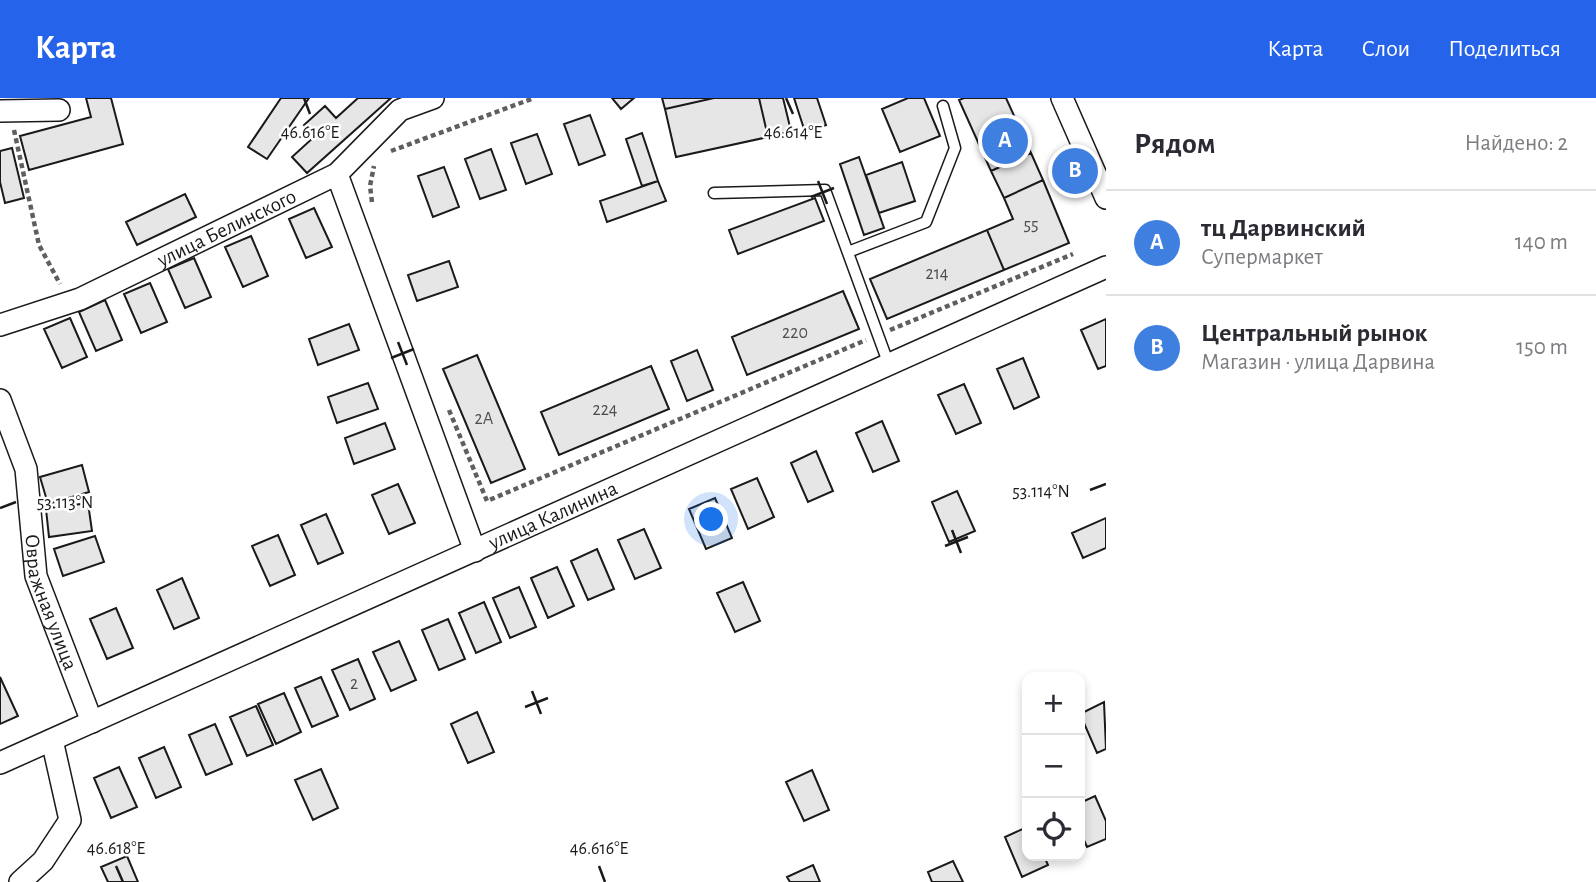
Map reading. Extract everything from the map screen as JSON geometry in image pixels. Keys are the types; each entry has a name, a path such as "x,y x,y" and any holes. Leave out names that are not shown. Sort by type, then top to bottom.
{"street":[{"name":"улица Белинского","path":"0,326 80,299 337,174 400,110 433,98"},
{"path":"1062,98 1106,198"},
{"path":"5,111 59,110"},
{"path":"337,174 475,551"},
{"name":"улица Калинина","path":"1,760 93,722 1106,267"},
{"name":"Овражная улица","path":"0,400 26,469 36,576 93,722"},
{"path":"20,882 43,861 70,820 52,740"}],"lane":[{"path":"848,252 926,222 955,148 943,106"},
{"path":"714,193 825,190 889,365"}],"path":[{"path":"387,152 534,98"},
{"path":"5,111 39,245 58,283 80,299"},
{"path":"373,210 370,186 374,166 381,159"},
{"path":"445,401 487,500 1073,254"}],"building":[{"path":"86,98 111,98 123,144 29,170 20,136 91,117"},
{"path":"281,98 309,98 267,159 248,147"},
{"path":"358,98 391,98 307,173 292,157 314,137 304,125 325,106 336,118"},
{"path":"612,98 634,98 621,109"},
{"path":"662,98 714,98 665,109"},
{"path":"714,98 759,98 768,137 676,157 665,109"},
{"path":"759,98 783,98 791,131 768,137"},
{"path":"794,98 817,98 826,125 805,132"},
{"path":"908,98 924,98 940,136 900,152 882,109"},
{"path":"1006,98 1031,153 991,171 959,100"},
{"path":"590,115 605,155 579,165 564,124"},
{"path":"642,133 658,181 642,186 626,139"},
{"path":"537,134 552,174 526,184 511,143"},
{"path":"12,148 24,198 5,203 0,182 0,151"},
{"path":"491,149 506,190 480,199 465,159"},
{"path":"1031,153 1043,180 1004,198 991,171"},
{"path":"859,157 884,228 864,235 840,164"},
{"path":"902,162 915,201 879,213 866,175"},
{"path":"444,167 459,207 433,217 418,176"},
{"path":"1043,180 1069,243 1004,270 987,230 1013,219 1004,198"},
{"path":"658,181 666,201 607,222 600,201"},
{"path":"185,194 196,217 137,245 126,222"},
{"path":"815,198 824,221 738,254 729,230"},
{"path":"314,208 332,247 306,258 289,219"},
{"path":"987,230 1004,270 887,319 870,279"},
{"path":"251,236 268,276 243,287 225,247"},
{"path":"194,258 211,297 185,308 168,269"},
{"path":"449,261 458,287 417,301 408,275"},
{"path":"150,283 167,322 141,333 124,294"},
{"path":"843,291 859,329 747,375 732,337"},
{"path":"105,300 122,340 96,351 79,312"},
{"path":"70,318 87,357 62,368 44,329"},
{"path":"1106,319 1106,366 1098,369 1081,330"},
{"path":"349,324 359,350 318,365 309,339"},
{"path":"697,350 713,390 687,401 671,361"},
{"path":"477,355 525,469 491,483 443,369"},
{"path":"1023,358 1039,397 1014,409 997,369"},
{"path":"651,366 669,409 559,455 541,412"},
{"path":"368,383 378,409 337,423 328,397"},
{"path":"964,384 981,423 956,434 938,395"},
{"path":"882,421 899,461 873,472 856,433"},
{"path":"385,423 395,449 354,464 345,438"},
{"path":"816,451 833,491 808,502 791,463"},
{"path":"82,465 89,492 48,504 40,477"},
{"path":"757,478 774,517 748,529 731,489"},
{"path":"398,484 415,523 389,534 372,495"},
{"path":"957,491 975,531 949,542 932,502"},
{"path":"715,498 732,538 706,549 689,509"},
{"path":"88,503 92,531 49,537 46,509"},
{"path":"326,514 343,553 318,564 301,525"},
{"path":"1106,518 1106,548 1083,558 1072,533"},
{"path":"644,529 661,568 635,579 618,540"},
{"path":"278,535 295,575 270,586 252,546"},
{"path":"95,536 104,562 63,576 54,549"},
{"path":"597,549 614,589 588,600 571,561"},
{"path":"557,567 574,606 548,618 531,578"},
{"path":"182,578 199,618 174,629 157,590"},
{"path":"743,582 760,621 735,632 717,593"},
{"path":"519,587 536,627 510,638 493,598"},
{"path":"484,602 501,642 476,653 459,613"},
{"path":"116,608 133,648 107,659 90,619"},
{"path":"448,619 465,659 439,670 422,630"},
{"path":"399,641 416,680 391,691 373,652"},
{"path":"358,659 375,699 350,710 332,670"},
{"path":"0,677 18,716 0,724"},
{"path":"321,677 338,716 312,727 295,688"},
{"path":"284,693 301,732 276,744 258,704"},
{"path":"1104,702 1106,749 1097,753 1085,725 1085,712"},
{"path":"256,706 273,745 247,756 230,717"},
{"path":"477,712 494,752 468,763 451,724"},
{"path":"215,724 232,764 206,775 189,735"},
{"path":"164,747 181,787 156,798 139,758"},
{"path":"119,767 137,807 111,818 94,778"},
{"path":"321,769 338,808 313,820 295,780"},
{"path":"812,770 829,810 804,821 786,782"},
{"path":"1095,796 1106,821 1106,839 1087,847 1085,842 1085,801"},
{"path":"1022,829 1022,861 1046,861 1048,865 1022,877 1005,837"},
{"path":"127,856 138,882 108,882 101,867"},
{"path":"953,861 963,882 932,882 928,872"},
{"path":"813,865 820,882 790,882 787,877"}],"place":[{"name":"тц Дарвинский","path":"1005,141"},
{"name":"Центральный рынок","path":"1075,171"}]}
